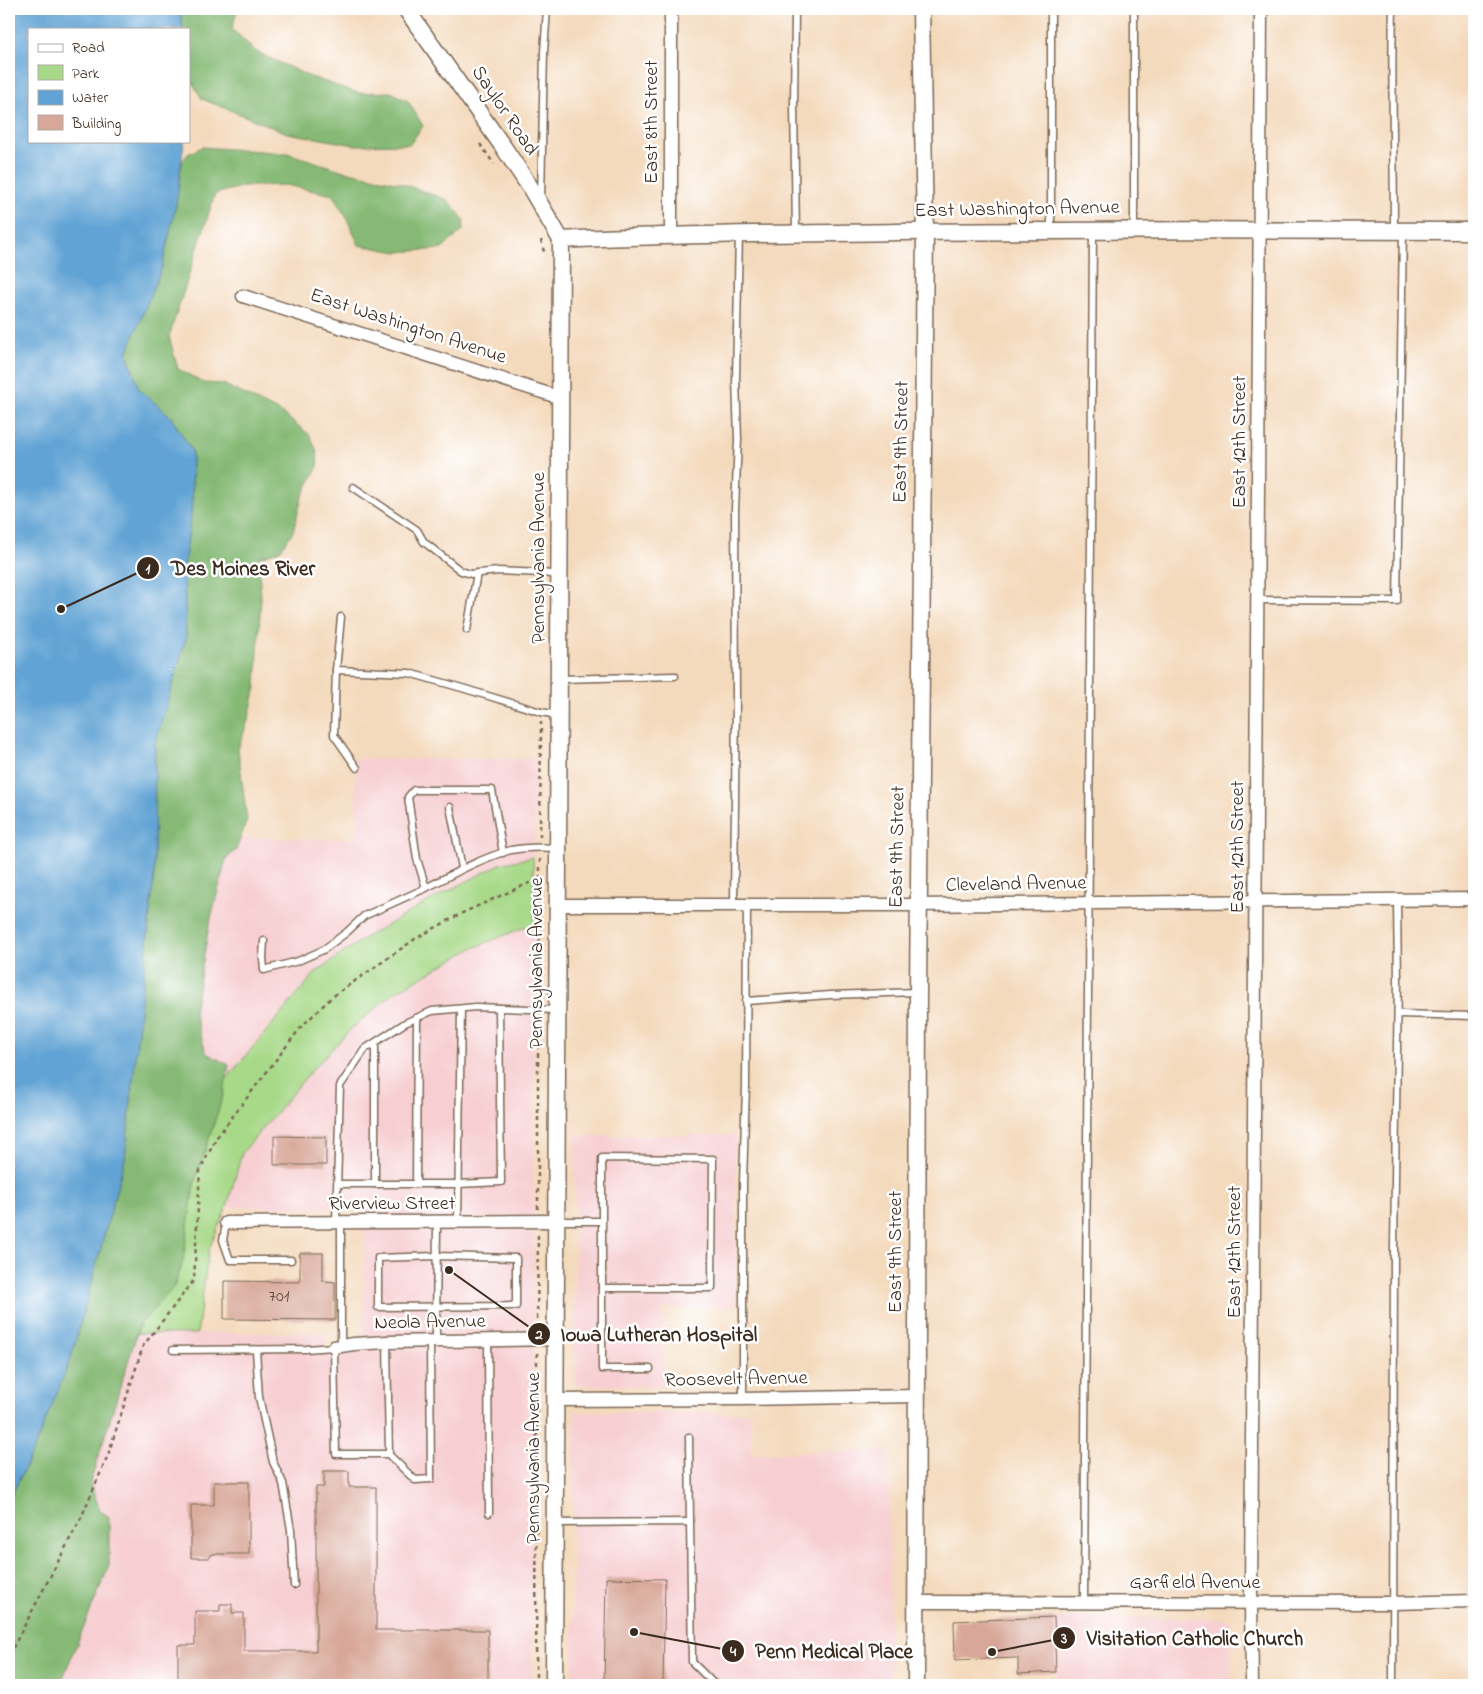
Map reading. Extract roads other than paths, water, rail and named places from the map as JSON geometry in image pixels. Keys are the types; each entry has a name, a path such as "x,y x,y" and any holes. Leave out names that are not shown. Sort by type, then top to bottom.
{"street":[{"name":"Saylor Road","path":"406,9 504,148 530,187 561,240"},
{"name":"East 8th Street","path":"671,9 671,235"},
{"name":"East 9th Street","path":"916,1685 918,905 925,232 921,9"},
{"name":"East 12th Street","path":"1252,1685 1261,9"},
{"name":"East Washington Avenue","path":"561,240 671,235 925,232 1134,230 1474,231"},
{"name":"Pennsylvania Avenue","path":"554,1685 558,1221 561,240"},
{"name":"East Washington Avenue","path":"243,296 561,398"},
{"name":"Cleveland Avenue","path":"558,905 918,905 1474,899"},
{"name":"Riverview Street","path":"226,1223 558,1221"},
{"name":"Neola Avenue","path":"337,1346 387,1342 556,1340"},
{"name":"Roosevelt Avenue","path":"556,1400 916,1396"},
{"name":"Garfield Avenue","path":"916,1602 1474,1601"}],"lane":[{"path":"541,207 544,52 548,9"},
{"path":"795,9 796,234"},
{"path":"1051,9 1051,231"},
{"path":"1134,9 1134,230"},
{"path":"1258,600 1397,601 1398,231 1391,84 1392,9"},
{"path":"1084,1602 1093,231"},
{"path":"739,234 736,379 738,439 735,509 740,906 746,1001 743,1183 743,1399"},
{"path":"353,487 417,530 424,542 461,571 471,574 498,571 543,573 559,576"},
{"path":"467,630 477,574"},
{"path":"341,617 336,670 334,735 357,768"},
{"path":"336,670 409,673 541,712 559,715"},
{"path":"559,679 675,676"},
{"path":"426,888 417,859 408,797 414,790 492,790 503,853"},
{"path":"450,808 462,868"},
{"path":"264,941 262,957 264,970 298,961 323,950 364,916 426,888 462,868 511,850 540,847 558,848"},
{"path":"1393,1685 1394,1246 1398,1014 1397,900"},
{"path":"746,1001 831,995 918,992"},
{"path":"437,1222 431,1479 415,1480 388,1454 336,1454 340,1086 365,1049 405,1023 432,1011 461,1008 558,1010"},
{"path":"458,1222 461,1008"},
{"path":"338,1184 501,1182 499,1008"},
{"path":"1398,1014 1474,1016"},
{"path":"416,1184 418,1018"},
{"path":"375,1043 375,1184"},
{"path":"602,1288 712,1288 713,1159 602,1158 602,1221 602,1288 602,1369 650,1369"},
{"path":"558,1221 602,1221"},
{"path":"226,1223 223,1240 230,1260 291,1260"},
{"path":"436,1256 516,1258 516,1306 378,1307 378,1258 436,1256"},
{"path":"488,1340 489,1514"},
{"path":"387,1342 388,1454"},
{"path":"172,1350 306,1349 337,1346"},
{"path":"256,1350 259,1397 274,1462 283,1483 292,1530 294,1585"},
{"path":"689,1437 692,1662 715,1685"},
{"path":"556,1523 690,1522"}],"water":[{"path":"9,9 180,9 183,28 28,28 28,142 184,142 176,205 162,267 127,353 139,389 170,416 192,451 192,506 184,567 186,639 155,743 154,875 125,1158 71,1358 36,1444 9,1501"}],"place":[{"name":"Des Moines River","path":"61,609"},
{"name":"Iowa Lutheran Hospital","path":"449,1270"},
{"name":"Penn Medical Place","path":"634,1632"},
{"name":"Visitation Catholic Church","path":"992,1652"}]}
